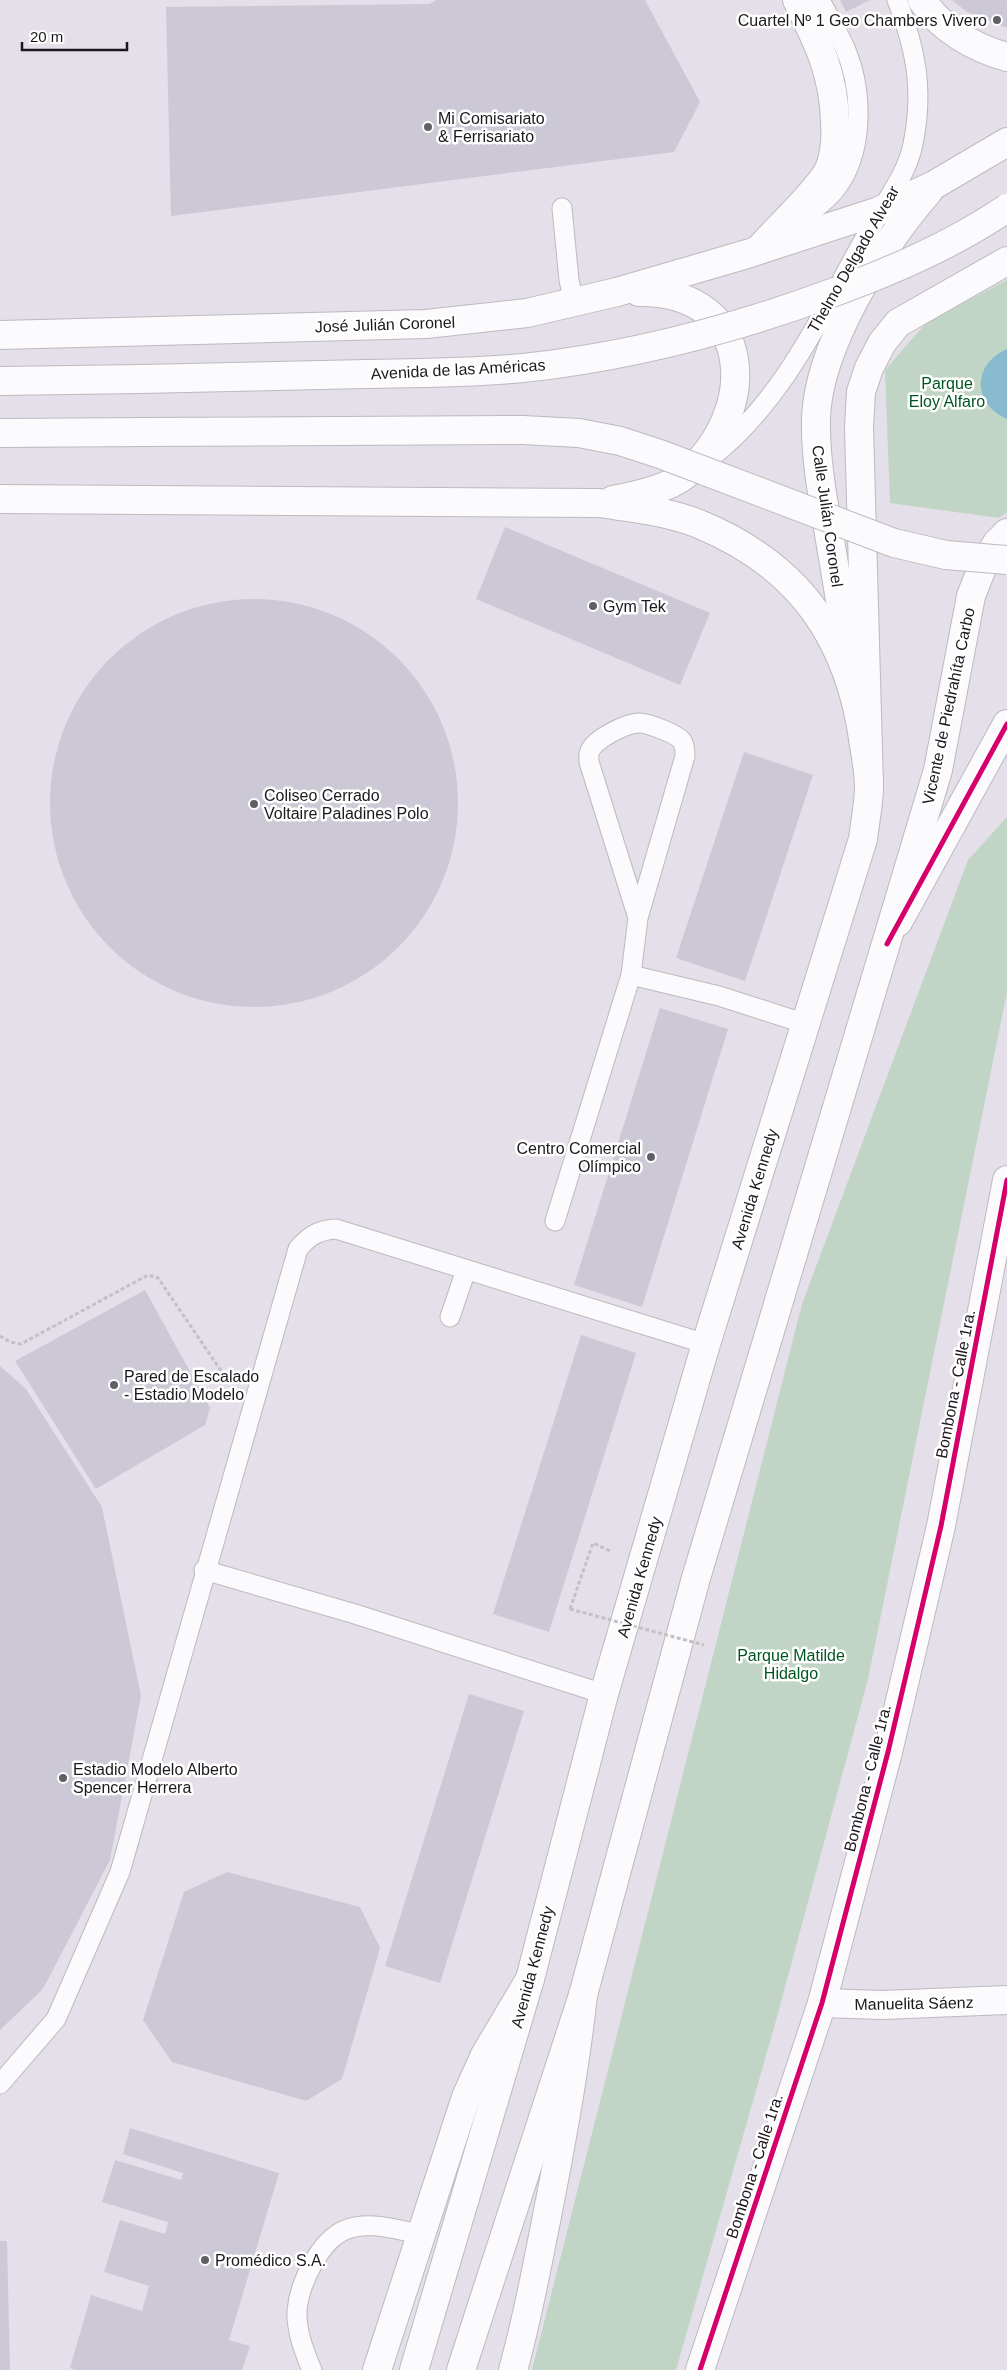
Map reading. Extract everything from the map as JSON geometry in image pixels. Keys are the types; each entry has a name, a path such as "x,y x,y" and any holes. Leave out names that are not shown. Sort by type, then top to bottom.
{"main road":[{"path":"760,248 815,189 830,168 836,136 835,100 828,67 798,0"},
{"path":"922,0 944,25 967,41 1007,57"},
{"path":"934,185 1007,142"},
{"name":"José Julián Coronel","path":"0,335 426,324 527,313 617,292 747,254 760,248 880,211 934,185"},
{"name":"Calle Julián Coronel","path":"862,726 820,481 816,446 816,415 821,380 833,344 879,258 907,216 934,185"},
{"name":"Avenida de las Américas","path":"0,381 461,372 524,368 626,352 671,343 751,320 876,277 932,250 1007,208"},
{"path":"869,786 859,427 861,392 877,351 898,323 1007,261"},
{"path":"599,503 634,496 684,475 719,432 729,410 736,380 735,356 728,337 713,315 678,296 653,292 617,292"},
{"path":"0,433 436,429 579,433 620,441 660,454 894,543 946,555 1007,560"},
{"path":"0,500 599,503 657,511 698,524 747,547 776,569 798,589 833,637 850,677 862,726 869,786"},
{"name":"Vicente de Piedrahíta Carbo","path":"887,944 938,770 971,596 982,568 997,543 1007,533"},
{"path":"461,2370 583,1995 696,1578 887,944 1007,724"},
{"name":"Avenida Kennedy","path":"414,2370 530,1979 604,1694 706,1344 863,839 869,786"},
{"name":"Bombona - Calle 1ra.","path":"700,2370 822,2003 888,1752 941,1526 1007,1180"},
{"path":"377,2370 466,2097 493,2040 530,1979"},
{"path":"513,2370 523,2334 566,2121 576,2060 583,1995"},
{"name":"Manuelita Sáenz","path":"822,2003 882,2005 1007,2000"}],"lane":[{"path":"760,248 819,207 845,174 853,151 857,127 857,100 853,73 845,48 820,0"},
{"name":"Thelmo Delgado Alvear","path":"684,475 711,457 749,424 774,391 802,348 900,177 913,146 918,116 919,84 917,64 908,29 897,0"},
{"path":"562,208 569,280 574,303"},
{"path":"555,1221 631,975 638,918 685,756 684,747 677,737 649,724 640,723 629,725 597,740 590,751 589,762 638,918"},
{"path":"631,975 720,996 806,1024"},
{"path":"0,2084 56,2018 120,1872 204,1570 298,1249 313,1234 324,1230 336,1230 532,1292 706,1344"},
{"path":"450,1317 466,1270"},
{"path":"204,1570 424,1636 604,1694"},
{"path":"312,2370 302,2347 297,2311 305,2279 320,2250 344,2230 373,2225 421,2234"}],"path":[{"path":"0,1336 10,1342 21,1344 148,1275 158,1278 250,1414"},
{"path":"642,1565 593,1543 570,1608 704,1645"}],"green space":[{"name":"Parque Eloy Alfaro","path":"1007,280 1007,512 999,518 890,503 885,370 927,322"},
{"name":"Parque Matilde Hidalgo","path":"1007,817 1007,992 868,1679 777,2017 676,2370 532,2370 802,1304 968,860"}],"water":[{"path":"1007,349 1007,419 987,404 982,394 981,384 982,374 987,364"}],"building":[{"name":"Mi Comisariato & Ferrisariato","path":"437,0 645,0 700,102 674,152 171,216 166,7 429,4"},
{"path":"840,0 870,0 846,12"},
{"name":"Cuartel Nº 1 Geo Chambers Vivero","path":"952,0 1007,0 1007,28 967,12"},
{"name":"Gym Tek","path":"505,527 710,613 680,685 476,599"},
{"name":"Coliseo Cerrado Voltaire Paladines Polo","path":"254,599 294,603 332,614 367,633 398,659 424,690 443,725 454,763 458,803 454,843 443,881 424,916 398,947 367,973 332,992 294,1003 254,1007 214,1003 176,992 141,973 110,947 84,916 65,881 54,843 50,803 54,763 65,725 84,690 110,659 141,633 176,614 214,603"},
{"path":"744,752 813,775 745,981 676,958"},
{"name":"Centro Comercial Olímpico","path":"660,1008 728,1029 642,1307 574,1285"},
{"name":"Pared de Escalado - Estadio Modelo","path":"145,1290 210,1408 205,1425 96,1489 15,1361"},
{"path":"581,1335 636,1353 549,1632 493,1614"},
{"name":"Estadio Modelo Alberto Spencer Herrera","path":"0,1366 26,1389 102,1507 141,1696 110,1860 43,1989 0,2030"},
{"path":"469,1694 524,1711 440,1983 385,1966"},
{"path":"227,1872 360,1907 380,1948 342,2079 306,2101 172,2062 143,2020 184,1892"},
{"name":"Promédico S.A.","path":"130,2128 279,2173 229,2340 250,2346 242,2370 75,2370 70,2368 91,2295 142,2311 149,2286 104,2272 120,2220 165,2234 168,2222 102,2202 115,2160 181,2180 183,2173 123,2154"},
{"path":"0,2241 7,2241 10,2370 0,2370"}],"cycle path":[{"path":"887,944 1007,724"},
{"path":"700,2370 822,2003 888,1752 941,1526 1007,1180"}],"place":[{"name":"Cuartel Nº 1 Geo Chambers Vivero","path":"997,20"},
{"name":"Mi Comisariato & Ferrisariato","path":"428,127"},
{"name":"Gym Tek","path":"593,606"},
{"name":"Coliseo Cerrado Voltaire Paladines Polo","path":"254,804"},
{"name":"Centro Comercial Olímpico","path":"651,1157"},
{"name":"Pared de Escalado - Estadio Modelo","path":"114,1385"},
{"name":"Estadio Modelo Alberto Spencer Herrera","path":"63,1778"},
{"name":"Promédico S.A.","path":"205,2260"}]}
